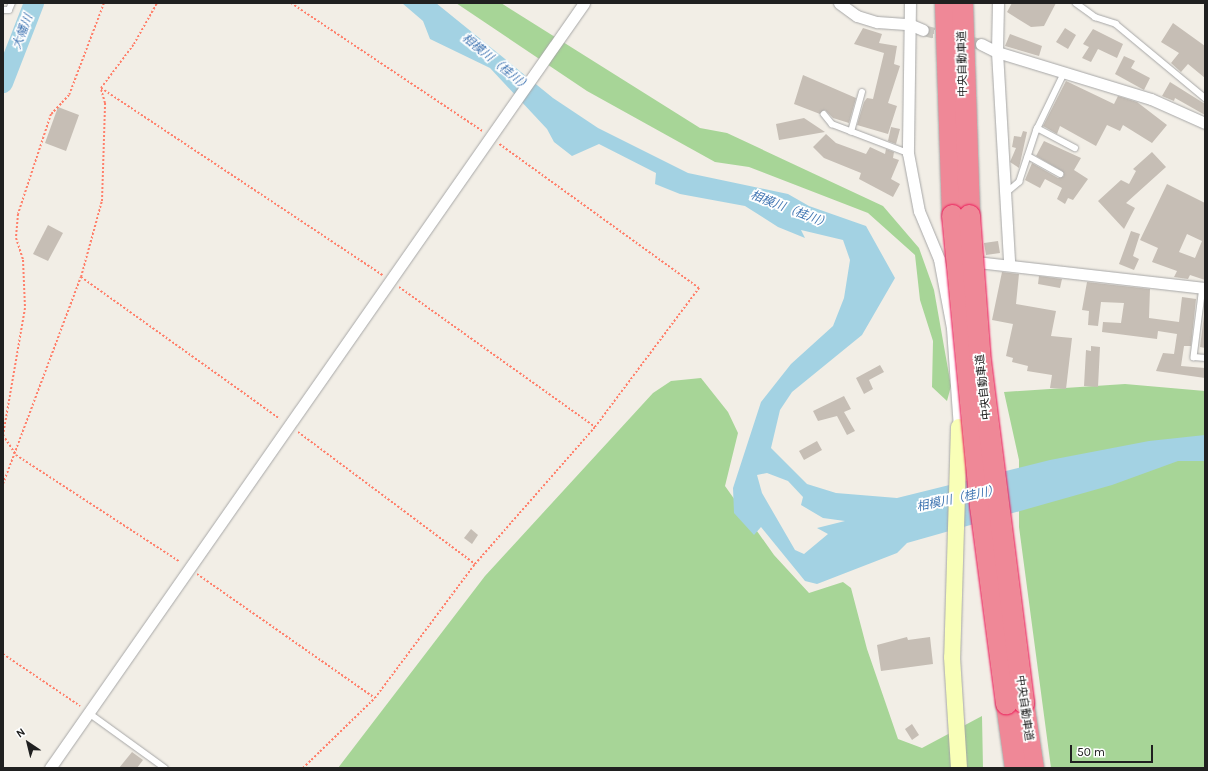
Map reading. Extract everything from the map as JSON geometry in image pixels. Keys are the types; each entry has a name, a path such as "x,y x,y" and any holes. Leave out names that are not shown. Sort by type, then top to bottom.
{"highway":[{"name":"中央自動車道","path":"945,3 961,215 979,499 1015,702 1033,768"},
{"name":"中央自動車道","path":"961,215 962,3"},
{"name":"中央自動車道","path":"1015,702 1016,768"}],"street":[{"path":"50,768 584,3"},
{"path":"839,3 857,16 877,22 909,24 923,30"},
{"path":"910,3 908,153 919,211 939,259 952,328 959,427 953,702 960,768"},
{"path":"998,3 997,52 1007,192 1009,263"},
{"path":"981,44 997,52 1151,99 1205,123"},
{"path":"939,259 1009,263 1204,288"}],"lane":[{"path":"3,10 9,10 12,3"},
{"path":"1076,3 1095,17 1116,24 1205,98"},
{"path":"1007,192 1019,182 1037,128 1064,73"},
{"path":"851,132 862,92"},
{"path":"824,114 832,124 908,153"},
{"path":"1037,128 1075,148"},
{"path":"1028,156 1060,174"},
{"path":"1204,288 1194,357 1205,358"},
{"path":"89,713 158,766 165,768"}],"path":[{"path":"104,3 69,95 51,114 18,214 16,238 23,260 25,308 4,435 16,455 190,568 375,698"},
{"path":"101,88 134,44 157,3"},
{"path":"291,3 490,137 699,288 595,427 475,564 375,698 303,768"},
{"path":"3,484 16,455 81,278 102,201 105,103 101,88"},
{"path":"101,88 390,281 595,427"},
{"path":"81,278 289,425 475,564"},
{"path":"3,654 89,713"}],"green space":[{"path":"456,3 501,3 700,128 727,133 883,206 919,248 934,290 951,386 947,401 932,387 933,341 920,300 915,255 868,213 749,167 715,162 587,91"},
{"path":"701,378 728,412 738,433 725,486 774,555 809,593 843,582 851,588 867,649 898,739 922,748 982,716 983,768 338,768 485,576 653,393 671,381"},
{"path":"1125,384 1205,391 1205,768 1051,768 1019,527 1019,460 1004,392"}],"water":[{"name":"相模川（桂川）","path":"402,3 436,3 553,98 598,128 688,173 788,194 809,206 866,226 895,278 862,335 792,392 780,410 771,448 807,484 836,493 897,498 1050,460 1149,441 1205,435 1205,461 1178,461 1112,485 907,543 897,553 817,584 805,581 761,527 754,535 734,513 733,488 761,402 791,364 833,326 844,298 850,260 843,240 801,230 805,238 778,227 745,206 680,194 655,184 656,173 599,144 572,156 554,142 547,129 490,68 430,39 423,21","holes":["767,473 788,481 803,497 801,505 823,518 845,521 817,528 828,534 804,554 795,550 762,493 757,475"]}],"building":[{"path":"1012,3 1056,3 1044,26 1031,27 1007,12"},
{"path":"1173,23 1205,46 1205,78 1188,64 1181,72 1171,63 1179,53 1161,42"},
{"path":"863,28 882,34 879,43 897,46 894,64 900,66 888,103 897,106 888,134 857,125 864,102 867,98 873,99 884,53 854,44"},
{"path":"1065,28 1076,35 1068,49 1056,42"},
{"path":"1093,29 1123,44 1117,58 1098,49 1091,62 1082,58 1089,47 1083,44"},
{"path":"1010,34 1042,46 1039,56 1005,46"},
{"path":"1124,56 1135,61 1131,68 1150,78 1144,90 1115,74"},
{"path":"803,75 856,98 849,123 833,118 825,110 820,114 794,104"},
{"path":"1066,81 1114,104 1118,96 1137,102 1167,125 1152,143 1123,125 1120,131 1107,125 1096,146 1060,126 1057,134 1043,126"},
{"path":"1170,82 1205,104 1205,115 1175,98 1174,101 1162,96"},
{"path":"58,107 79,115 66,151 45,143"},
{"path":"804,118 825,132 779,140 776,124"},
{"path":"891,127 900,129 896,144 888,141"},
{"path":"1023,131 1027,132 1019,168 1010,162 1016,148 1012,147 1014,136 1021,137"},
{"path":"826,134 836,143 866,154 870,147 885,154 886,149 894,152 893,158 899,160 891,179 900,184 893,197 859,179 861,173 824,158 813,147"},
{"path":"1044,141 1081,158 1074,170 1088,179 1073,200 1068,198 1065,204 1057,199 1062,188 1045,179 1040,188 1025,180 1032,163 1058,178 1064,176 1062,171 1036,156"},
{"path":"1152,152 1166,167 1126,203 1135,208 1124,229 1098,201 1121,180 1129,184 1136,171 1133,169"},
{"path":"1167,184 1205,203 1205,280 1190,275 1188,279 1174,277 1177,271 1152,262 1158,248 1140,240","holes":["1187,234 1202,241 1195,258 1179,252"]},
{"path":"48,225 63,233 48,261 33,254"},
{"path":"1131,231 1140,234 1133,256 1139,259 1134,270 1119,264"},
{"path":"998,241 1000,253 986,255 984,243"},
{"path":"1002,272 1019,274 1016,304 1056,311 1051,336 1072,338 1066,389 1050,388 1052,375 1027,371 1028,366 1012,362 1013,358 1006,356 1013,324 992,320"},
{"path":"1039,276 1062,279 1060,288 1038,284"},
{"path":"1087,282 1150,289 1149,318 1179,322 1182,297 1196,299 1191,346 1184,346 1181,366 1205,368 1205,378 1156,371 1163,353 1174,354 1177,334 1158,331 1157,339 1102,332 1103,322 1121,323 1124,303 1101,302 1098,326 1088,325 1089,311 1082,310"},
{"path":"1205,308 1205,348 1200,347"},
{"path":"1091,346 1100,347 1098,387 1084,386 1086,350 1091,351"},
{"path":"880,365 884,372 869,380 873,389 864,394 856,378"},
{"path":"844,396 851,409 844,412 855,431 847,435 837,416 818,421 813,411"},
{"path":"817,441 822,450 804,460 799,451"},
{"path":"471,529 478,535 472,544 464,538"},
{"path":"907,637 908,640 930,637 933,664 881,671 877,645"},
{"path":"912,724 919,735 912,740 905,729"},
{"path":"132,752 143,760 137,768 119,768"}],"waterway":[{"name":"大幡川","path":"3,83 34,3"}],"tunnel":[{"path":"923,30 981,44"}]}
